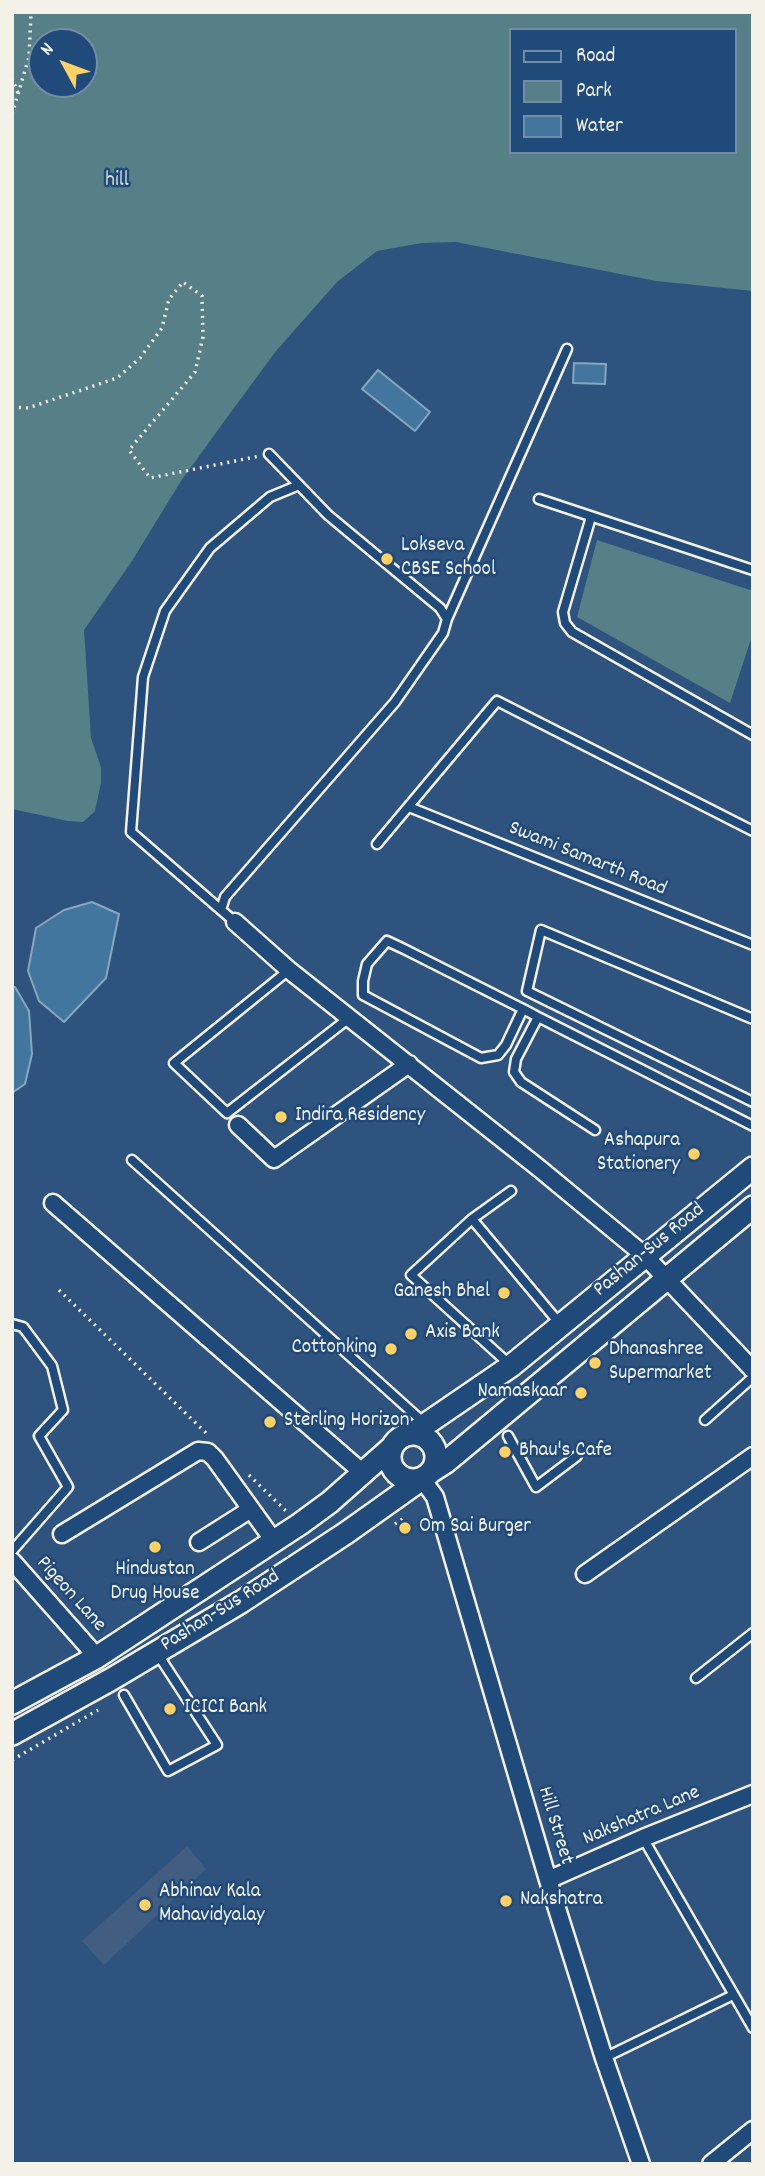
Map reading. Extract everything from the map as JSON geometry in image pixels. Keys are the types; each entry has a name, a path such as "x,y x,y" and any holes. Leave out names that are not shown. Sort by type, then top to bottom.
{"main road":[{"name":"Pashan-Sus Road","path":"420,1429 511,1366 753,1168"},
{"name":"Pashan-Sus Road","path":"12,1734 251,1595 346,1533 446,1462 753,1207"},
{"path":"420,1429 436,1451 436,1461 427,1475 411,1481 393,1470 391,1448 400,1438 420,1429"},
{"name":"Pashan-Sus Road","path":"14,1697 97,1657 300,1524 391,1448"}],"street":[{"path":"235,922 289,970 644,1255 753,1370"},
{"path":"238,1125 274,1159 409,1064"},
{"path":"52,1203 363,1473"},
{"path":"62,1534 198,1451 208,1452 215,1459 274,1541"},
{"path":"585,1574 753,1456"},
{"name":"Hill Street","path":"427,1475 548,1880 604,2058 641,2164"},
{"path":"199,1542 251,1509"},
{"name":"Pigeon Lane","path":"12,1561 97,1657"},
{"name":"Nakshatra Lane","path":"548,1880 753,1794"},
{"path":"711,2164 753,2130"}],"lane":[{"path":"221,910 225,897 395,702 443,633 567,349"},
{"path":"269,454 328,515 440,608 447,620"},
{"path":"235,922 131,832 143,677 165,611 210,548 270,496 299,485"},
{"path":"539,499 753,570"},
{"path":"591,517 563,612 565,623 572,632 753,735"},
{"path":"377,844 497,701 753,831"},
{"name":"Swami Samarth Road","path":"409,807 753,945"},
{"path":"753,1019 541,930 527,991 753,1102"},
{"path":"523,1009 506,1045 498,1055 481,1059 363,995 363,981 367,964 387,941 523,1009 753,1126"},
{"path":"289,970 174,1063 228,1113 349,1017"},
{"path":"538,1017 516,1059 514,1072 521,1082 595,1130"},
{"path":"132,1160 420,1429"},
{"path":"511,1191 472,1219 411,1275 511,1366"},
{"path":"472,1219 561,1324"},
{"path":"12,1324 23,1327 52,1366 63,1410 39,1436 68,1487 12,1550"},
{"path":"705,1420 753,1377"},
{"path":"508,1436 536,1487 577,1457"},
{"path":"696,1678 753,1633"},
{"path":"124,1695 169,1771 217,1745 157,1652"},
{"path":"643,1838 753,2028"},
{"path":"604,2058 733,1995"}],"path":[{"path":"12,114 29,57 31,12"},
{"path":"12,78 18,95"},
{"path":"12,191 12,209"},
{"path":"12,407 28,408 117,378 140,358 162,328 169,299 183,282 202,296 203,337 195,372 129,450 150,478 269,454"},
{"path":"59,1290 208,1435"},
{"path":"247,1473 300,1524"}],"shaded area":[{"name":"Abhinav Kala Mahavidyalay","path":"187,1846 206,1869 104,1965 82,1941"}],"green space":[{"name":"hill","path":"12,12 753,12 753,291 656,281 456,242 422,243 377,251 337,282 276,351 181,481 132,561 84,630 91,738 101,767 101,783 95,811 83,822 12,809"},
{"path":"597,540 753,591 753,633 730,703 577,617"}],"water":[{"path":"574,363 606,364 605,384 573,383"},
{"path":"378,370 430,412 415,431 362,389"},
{"path":"92,902 119,914 106,978 64,1022 39,1001 28,971 36,928 64,910"},
{"path":"12,987 15,987 29,1011 32,1054 25,1084 12,1093"}],"place":[{"name":"Lokseva CBSE School","path":"387,559"},
{"name":"Indira Residency","path":"281,1117"},
{"name":"Ashapura Stationery","path":"694,1154"},
{"name":"Ganesh Bhel","path":"504,1293"},
{"name":"Axis Bank","path":"411,1334"},
{"name":"Cottonking","path":"391,1349"},
{"name":"Dhanashree Supermarket","path":"595,1363"},
{"name":"Namaskaar","path":"581,1393"},
{"name":"Sterling Horizon","path":"270,1422"},
{"name":"Bhau's Cafe","path":"505,1452"},
{"name":"Om Sai Burger","path":"405,1528"},
{"name":"Hindustan Drug House","path":"155,1547"},
{"name":"ICICI Bank","path":"170,1709"},
{"name":"Nakshatra","path":"506,1901"},
{"name":"Abhinav Kala Mahavidyalay","path":"145,1905"}]}
